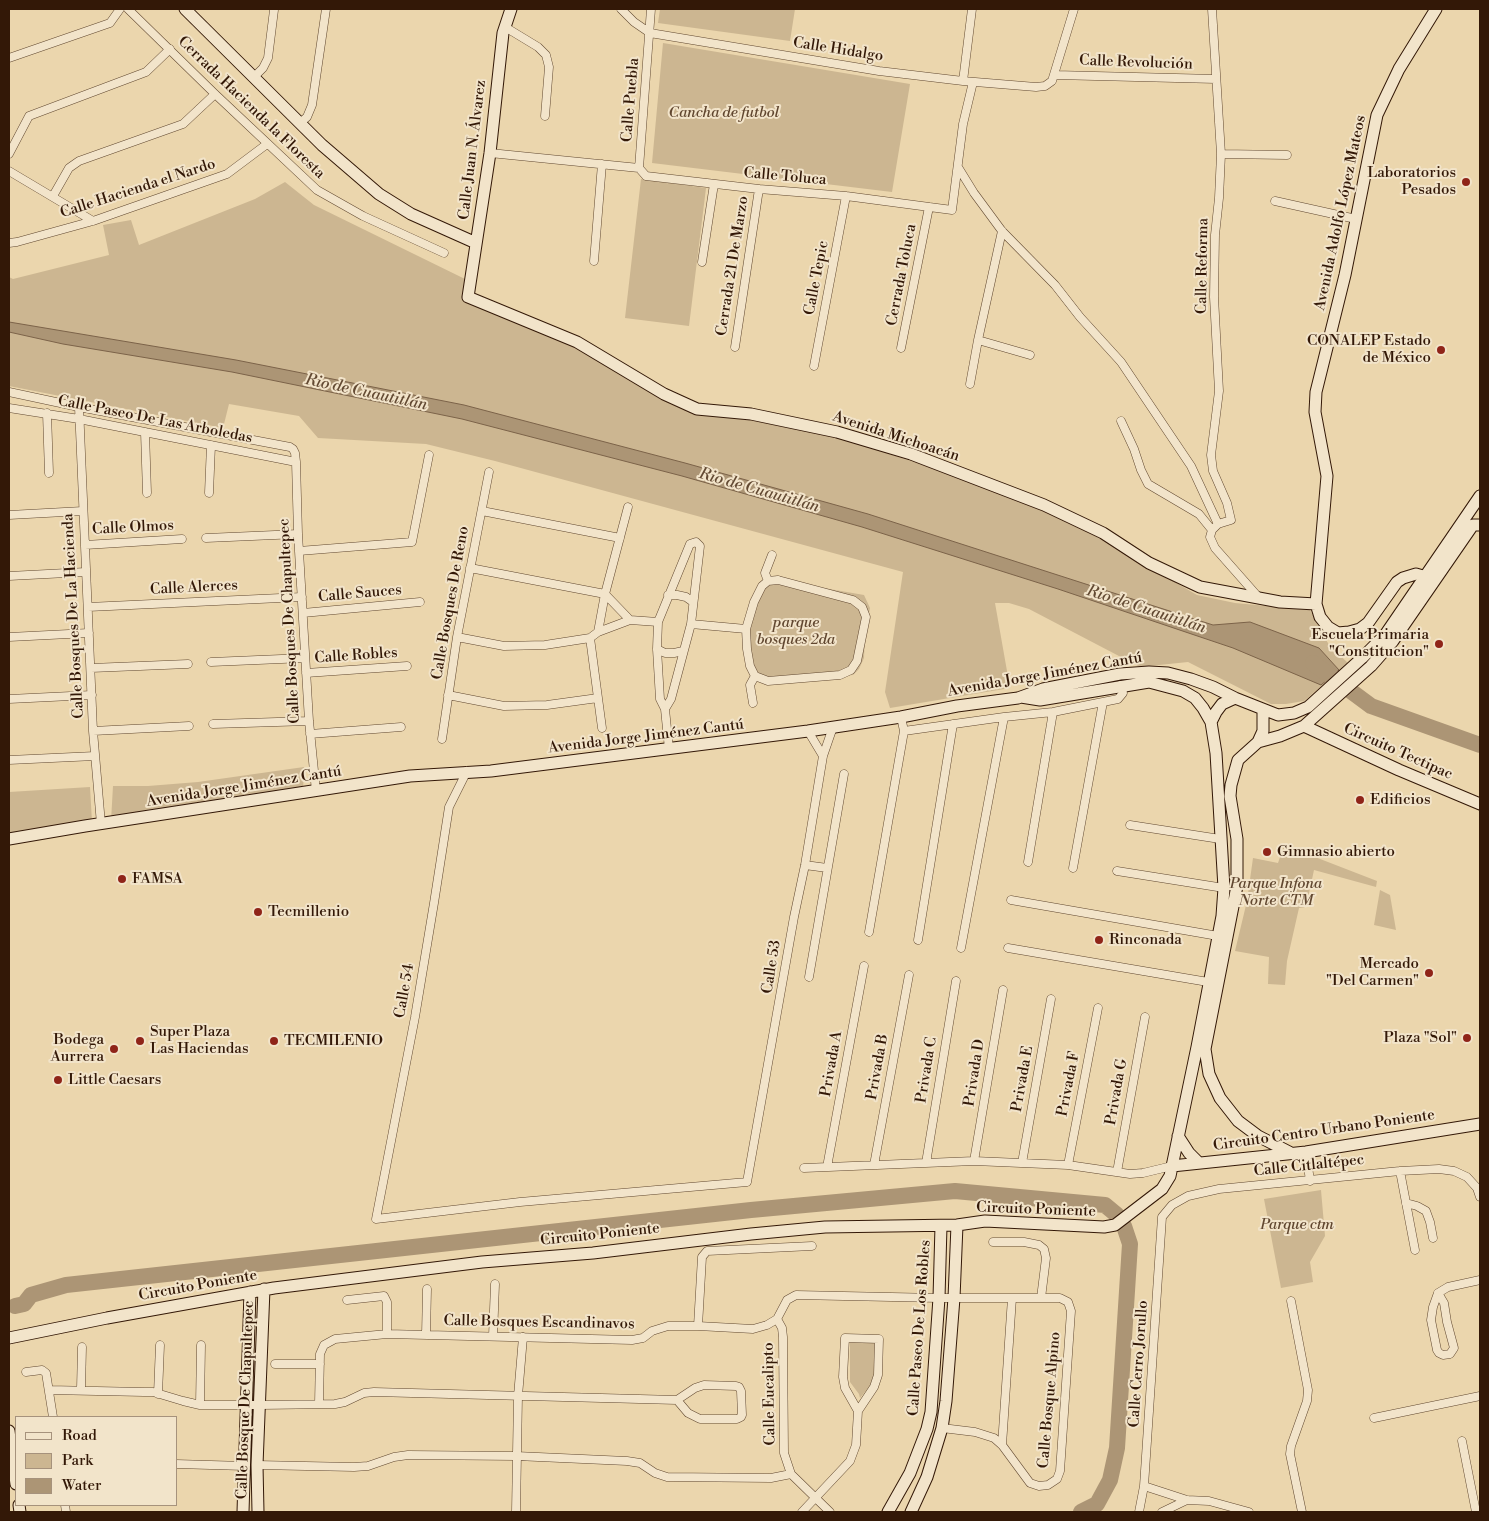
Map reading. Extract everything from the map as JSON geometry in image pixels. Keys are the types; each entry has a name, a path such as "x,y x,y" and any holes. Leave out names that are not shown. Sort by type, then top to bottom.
{"street":[{"path":"9,58 110,23 120,9"},
{"name":"Cerrada Hacienda la Floresta","path":"128,9 317,190 363,216 444,253"},
{"path":"185,9 336,158 379,194 405,210 476,243"},
{"path":"300,123 307,117 312,105 326,9"},
{"name":"Calle Juan N. Álvarez","path":"468,297 490,152 503,33 511,9"},
{"name":"Calle Puebla","path":"639,168 651,9"},
{"path":"963,81 972,9"},
{"path":"1055,75 1074,9"},
{"name":"Calle Reforma","path":"1212,9 1220,154 1219,198 1215,235 1214,297 1219,391 1211,455 1213,471 1227,503 1231,520 1215,527"},
{"name":"Avenida Adolfo López Mateos","path":"1316,604 1327,476 1315,412 1316,392 1345,274 1378,115 1399,69 1436,9"},
{"path":"254,77 263,68 268,58 274,10"},
{"name":"Calle Hidalgo","path":"625,11 634,22 650,34 879,71 1036,87 1045,86 1052,81 1055,75"},
{"path":"505,27 538,47 546,55 549,67 545,116"},
{"path":"9,154 29,116 146,72 170,49"},
{"name":"Calle Revolución","path":"1055,75 1216,79"},
{"name":"Calle Toluca","path":"490,152 639,168 646,176 759,189 846,196 952,210 963,124 973,82"},
{"path":"53,196 69,168 78,161 183,124 215,94"},
{"name":"Calle Hacienda el Nardo","path":"9,242 17,242 93,221 227,174 267,144"},
{"path":"1220,154 1287,155"},
{"path":"594,261 602,164"},
{"path":"958,167 974,193 1002,231 1056,285 1080,317 1121,362 1191,466 1215,527 1210,537 1215,548 1260,599"},
{"path":"9,171 93,221"},
{"path":"702,262 714,184"},
{"name":"Cerrada 21 De Marzo","path":"735,346 759,189"},
{"name":"Calle Tepic","path":"814,366 846,196"},
{"path":"1275,201 1356,219"},
{"name":"Cerrada Toluca","path":"901,348 929,207"},
{"path":"970,384 1002,231"},
{"name":"Avenida Michoacán","path":"468,297 577,342 664,394 697,409 751,414 828,430 911,454 1044,506 1103,533 1149,563 1200,587 1280,602 1316,604"},
{"path":"978,340 1030,355"},
{"name":"Calle Paseo De Las Arboledas","path":"9,392 79,407 290,446 293,449"},
{"name":"Calle Bosques De La Hacienda","path":"79,407 93,731 101,824"},
{"name":"Calle Paseo De Las Arboledas","path":"9,408 79,419 296,462"},
{"path":"47,413 49,473"},
{"path":"1122,421 1148,484 1199,514 1215,527"},
{"path":"145,432 147,492"},
{"path":"209,493 211,445"},
{"name":"Calle Bosques De Chapultepec","path":"293,449 296,462 298,534 309,721 316,792"},
{"path":"300,551 412,542 429,455"},
{"name":"Calle Bosques De Reno","path":"442,738 457,637 489,472"},
{"path":"1258,742 1280,736 1304,726 1330,695 1345,673 1367,662 1394,641 1480,496"},
{"path":"598,632 605,594 628,507"},
{"path":"482,511 620,538"},
{"path":"9,515 83,512"},
{"path":"1430,580 1473,525 1480,525"},
{"path":"206,538 298,534"},
{"name":"Calle Olmos","path":"85,545 182,539"},
{"path":"666,709 671,699 691,624 700,546 696,542 690,544 658,622 657,650 660,699 666,709 669,748"},
{"path":"768,581 765,573 772,555"},
{"path":"470,568 605,594 630,620"},
{"path":"9,576 86,572"},
{"path":"1316,604 1320,617 1328,627 1338,632 1349,632 1360,629 1368,623 1397,582 1403,578 1416,574 1430,580"},
{"path":"778,580 853,600 862,607 866,617 857,661 851,670 840,675 768,681 755,676 750,666 746,629 754,602 762,586 768,581 778,580"},
{"path":"668,595 686,597 693,602"},
{"name":"Calle Alerces","path":"88,606 302,597"},
{"name":"Calle Sauces","path":"303,613 420,602"},
{"path":"457,637 504,646 544,645 590,638 598,632 630,620 658,622"},
{"path":"691,624 746,629"},
{"path":"9,637 89,633"},
{"path":"590,638 602,728"},
{"path":"657,650 665,653 683,651"},
{"path":"211,662 305,658"},
{"path":"1330,695 1354,681 1367,662"},
{"path":"91,668 188,664"},
{"name":"Calle Robles","path":"306,673 407,666"},
{"name":"Avenida Jorge Jiménez Cantú","path":"9,839 410,776 491,771 808,731 901,717 957,706 1020,698 1043,689 1120,674 1168,673 1213,687 1278,715 1294,713 1330,695"},
{"path":"753,704 750,685 755,676"},
{"path":"1020,698 1040,700 1121,685 1149,682 1183,691 1195,698 1211,722 1216,754 1230,761 1238,760"},
{"path":"904,731 1053,712 1118,699 1123,693 1121,685"},
{"path":"9,699 92,695"},
{"path":"448,695 504,706 547,705 598,698"},
{"path":"1211,722 1222,704 1235,698"},
{"path":"1073,868 1103,702"},
{"path":"1263,710 1263,731 1258,742 1238,760 1231,785 1230,796 1237,839 1237,886 1205,1049 1209,1074 1220,1098 1238,1121 1258,1136 1289,1152"},
{"path":"1028,862 1053,712"},
{"path":"869,932 904,731 901,717"},
{"path":"961,948 1004,717"},
{"path":"213,724 309,721"},
{"path":"918,940 953,724"},
{"path":"93,731 189,726"},
{"name":"Circuito Tectipac","path":"1304,726 1480,804"},
{"path":"310,734 401,727"},
{"name":"Calle 53","path":"747,1182 794,917 806,865 823,756 833,727"},
{"path":"808,731 823,756"},
{"name":"Circuito Poniente","path":"9,1338 264,1289 482,1262 593,1253 751,1234 825,1228 941,1226 985,1221 1104,1227 1116,1225 1162,1189 1170,1176 1222,916 1224,888 1216,754"},
{"path":"9,760 95,756"},
{"name":"Calle 54","path":"467,771 449,807 415,1017 376,1219 520,1202 747,1182"},
{"path":"809,977 826,868 844,774"},
{"path":"1130,824 1220,840"},
{"path":"806,865 826,868"},
{"path":"1117,871 1224,888"},
{"path":"1012,900 1218,936"},
{"path":"1008,948 1208,982"},
{"name":"Privada A","path":"827,1167 864,966"},
{"name":"Privada B","path":"874,1165 909,975"},
{"name":"Privada C","path":"926,1163 956,981"},
{"name":"Privada D","path":"974,1161 1003,990"},
{"name":"Privada E","path":"1022,1163 1051,1000"},
{"name":"Privada F","path":"1068,1165 1098,1008"},
{"name":"Privada G","path":"1117,1172 1145,1017"},
{"name":"Circuito Centro Urbano Poniente","path":"1172,1166 1289,1152 1306,1152 1480,1124"},
{"path":"1178,1136 1189,1153 1199,1163"},
{"path":"1306,1152 1310,1181"},
{"path":"804,1168 974,1161 1068,1165 1130,1174 1172,1166"},
{"name":"Calle Citlaltépec","path":"1162,1217 1172,1205 1188,1196 1218,1189 1400,1171 1439,1169 1454,1171 1467,1177 1477,1188 1480,1196"},
{"path":"1400,1171 1416,1250"},
{"path":"1406,1203 1426,1211 1433,1238"},
{"name":"Calle Cerro Jorullo","path":"1139,1512 1144,1486 1162,1217"},
{"name":"Calle Paseo De Los Robles","path":"911,1512 927,1477 942,1428 946,1401 954,1298 957,1225"},
{"name":"Calle Paseo De Los Robles","path":"891,1512 910,1473 927,1429 933,1401 941,1226"},
{"path":"777,1318 786,1300 796,1295 1041,1298 1046,1258 1044,1249 1039,1245 1024,1242 993,1242"},
{"path":"698,1326 702,1257 707,1252 812,1246"},
{"path":"1438,1293 1444,1303 1454,1348 1450,1354 1442,1355 1437,1350 1431,1320 1438,1293 1448,1287 1480,1280"},
{"path":"493,1336 496,1284"},
{"name":"Calle Bosque De Chapultepec","path":"258,1512 264,1289"},
{"path":"426,1335 427,1289"},
{"name":"Calle Bosque De Chapultepec","path":"243,1512 250,1292"},
{"path":"347,1300 384,1296 387,1302 387,1334"},
{"path":"1002,1445 1012,1298"},
{"name":"Calle Bosque Alpino","path":"942,1428 975,1432 994,1438 1002,1445 1030,1483 1039,1486 1048,1485 1057,1479 1060,1470 1071,1311 1068,1302 1060,1298 1041,1298"},
{"path":"1291,1302 1308,1390 1307,1401 1290,1454 1302,1512"},
{"name":"Calle Bosques Escandinavos","path":"320,1364 320,1354 324,1345 335,1339 387,1334 632,1340 643,1338 652,1331 668,1326 753,1329 767,1325 777,1318"},
{"name":"Calle Eucalipto","path":"777,1318 784,1337 784,1453 791,1474 830,1512"},
{"path":"516,1512 518,1396 522,1337"},
{"path":"802,1512 850,1461 856,1445 858,1411 874,1387 878,1375 879,1338 845,1338 843,1377 845,1388 858,1411"},
{"path":"200,1405 201,1345"},
{"path":"158,1394 160,1346"},
{"path":"81,1389 82,1347"},
{"path":"275,1364 320,1364 319,1404"},
{"path":"26,1372 39,1370 44,1371 47,1375 53,1416"},
{"path":"49,1390 81,1389 144,1392 200,1405 260,1405 335,1404 345,1402 364,1393 374,1392 678,1400 688,1392 704,1385 736,1386 741,1391 742,1415 737,1419 700,1420 688,1413 678,1400"},
{"path":"1374,1418 1480,1396"},
{"path":"9,1431 15,1476"},
{"path":"1462,1441 1476,1512"},
{"path":"258,1465 354,1467 368,1466 394,1457 408,1456 516,1456 626,1461 640,1463 655,1473 667,1477 771,1478 791,1474"},
{"path":"178,1464 245,1466"},
{"path":"1144,1486 1187,1500 1209,1502 1249,1512"},
{"path":"1162,1512 1187,1500"}],"green space":[{"path":"660,9 795,9 790,41 658,23"},
{"name":"Cancha de futbol","path":"663,43 910,84 892,192 652,163"},
{"path":"641,179 706,188 689,326 625,318"},
{"path":"285,182 314,205 465,279 462,301 574,346 638,385 691,412 749,420 838,437 935,469 1034,507 1099,538 1197,595 1235,603 1310,610 1329,645 1348,663 1304,701 1271,704 1188,662 1140,667 1029,609 1009,603 995,603 1010,688 890,708 885,692 903,572 426,444 318,438 299,416 229,404 223,428 9,386 9,277 13,279 109,255 103,225 131,220 139,245 255,199"},
{"name":"parque bosques 2da","path":"772,579 864,595 870,608 865,633 864,658 859,669 853,675 779,680 761,675 750,663 748,626 756,598"},
{"path":"304,767 303,792 111,821 113,786 148,786 198,782"},
{"path":"90,787 92,822 9,834 9,792"},
{"name":"Parque Infona Norte CTM","path":"1284,845 1377,881 1376,887 1314,870 1306,907 1299,908 1287,961 1285,985 1268,984 1269,957 1235,951 1247,901 1253,858 1278,863"},
{"path":"1380,890 1390,895 1396,930 1374,925"},
{"name":"Parque ctm","path":"1321,1190 1325,1236 1310,1262 1313,1282 1281,1288 1264,1199"},
{"path":"850,1339 877,1339 877,1377 860,1398 850,1382"}],"water":[{"path":"9,322 236,360 464,405 685,463 868,514 1213,625 1250,622 1319,648 1339,670 1321,685 1233,648 1058,589 862,527 682,476 462,419 232,372 63,344 9,332"}],"waterway":[{"name":"Rio de Cuautitlán","path":"1313,663 1371,706 1480,745"},
{"path":"15,1306 24,1304 31,1295 66,1285 751,1210 955,1191 1105,1205 1117,1215"},
{"path":"1081,1512 1097,1504 1110,1480 1117,1448 1130,1244 1124,1226"}],"place":[{"name":"Laboratorios Pesados","path":"1466,182"},
{"name":"CONALEP Estado de México","path":"1441,350"},
{"name":"Escuela Primaria \"Constitucion\"","path":"1439,644"},
{"name":"Edificios","path":"1360,800"},
{"name":"Gimnasio abierto","path":"1267,852"},
{"name":"FAMSA","path":"122,879"},
{"name":"Tecmillenio","path":"258,912"},
{"name":"Rinconada","path":"1099,940"},
{"name":"Mercado \"Del Carmen\"","path":"1429,973"},
{"name":"Plaza \"Sol\"","path":"1467,1038"},
{"name":"Super Plaza Las Haciendas","path":"140,1041"},
{"name":"TECMILENIO","path":"274,1041"},
{"name":"Bodega Aurrera","path":"114,1049"},
{"name":"Little Caesars","path":"58,1080"}]}
